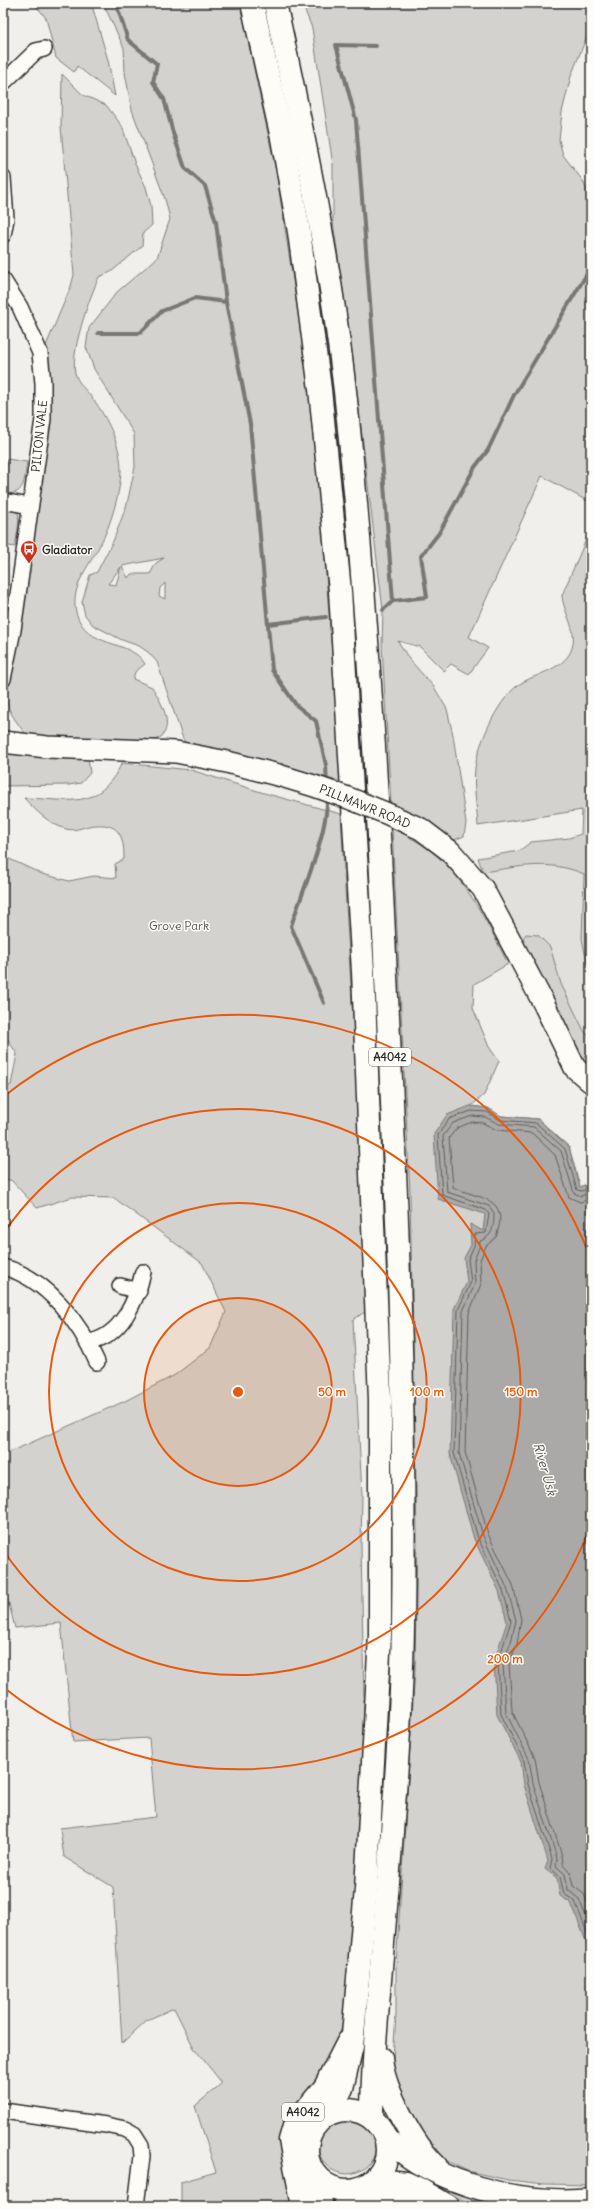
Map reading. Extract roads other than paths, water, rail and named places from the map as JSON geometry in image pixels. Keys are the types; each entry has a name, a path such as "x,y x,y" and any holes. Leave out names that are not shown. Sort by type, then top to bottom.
{"main road":[{"name":"A4042","path":"252,3 282,138 299,232 320,389 340,592 363,971 380,1400 380,1635 366,1889 354,2028 348,2069 342,2088 330,2113"},
{"name":"A4042","path":"275,3 320,221 344,389 363,593 380,846 399,1250 403,1471 403,1632 395,1791 378,2017 372,2066 372,2117"},
{"name":"A4042","path":"378,2017 381,2064 387,2086 396,2106 421,2150 445,2175"},
{"name":"A4042","path":"303,2206 290,2140 295,2123 316,2099 333,2073 354,2028"},
{"path":"321,2206 320,2187 317,2177 307,2158 309,2136 321,2118 341,2109 352,2109 372,2117 384,2131 387,2140 386,2162 375,2180 365,2186 355,2201"},
{"name":"A4042","path":"387,2140 416,2161 445,2175 475,2186 518,2196 552,2200 591,2198"},
{"path":"317,2177 355,2201 372,2202 391,2197 413,2197 447,2206"},
{"path":"375,2180 406,2183 447,2206"}],"street":[{"path":"3,83 36,51 44,50"},
{"path":"3,178 6,218 3,235"},
{"name":"PILTON VALE","path":"3,280 20,307 40,353 43,383 43,419 3,676"},
{"path":"3,501 30,506"},
{"name":"PILLMAWR ROAD","path":"3,742 47,747 176,752 227,762 324,788 363,803 421,829 450,851 483,889 545,1006 575,1068 591,1082"},
{"path":"3,1267 27,1276 47,1292 67,1312 89,1342 97,1362"},
{"path":"89,1342 98,1341 122,1320 131,1308 139,1291 143,1272"},
{"path":"120,1286 139,1291"},
{"path":"3,2111 106,2125 125,2129 134,2134 141,2145 142,2156 136,2206"}],"water":[{"name":"River Usk","path":"470,1106 488,1108 501,1116 538,1119 569,1147 580,1187 591,1182 591,1954 571,1903 560,1896 557,1878 545,1869 548,1861 524,1785 521,1762 497,1715 494,1661 507,1622 499,1591 474,1539 450,1454 454,1309 467,1282 464,1258 471,1245 470,1224 483,1231 485,1214 438,1199 434,1134 447,1115"}],"waterway":[{"path":"116,3 128,40 157,64 153,82 164,99 173,133 185,168 205,186 216,222 226,302"},
{"path":"376,46 336,45 356,120 393,601"},
{"path":"383,610 393,601 427,597 421,556 439,533 475,467 488,450 514,395 591,267"},
{"path":"98,333 140,333 162,311 195,298 226,302 250,424 272,670 296,705 316,721 326,765 327,785"},
{"path":"268,624 326,617"},
{"path":"324,1003 291,926 319,844 326,811 327,797"}],"place":[{"name":"Gladiator","path":"29,564"}],"park label":[{"name":"Grove Park","path":"179,925"}]}
